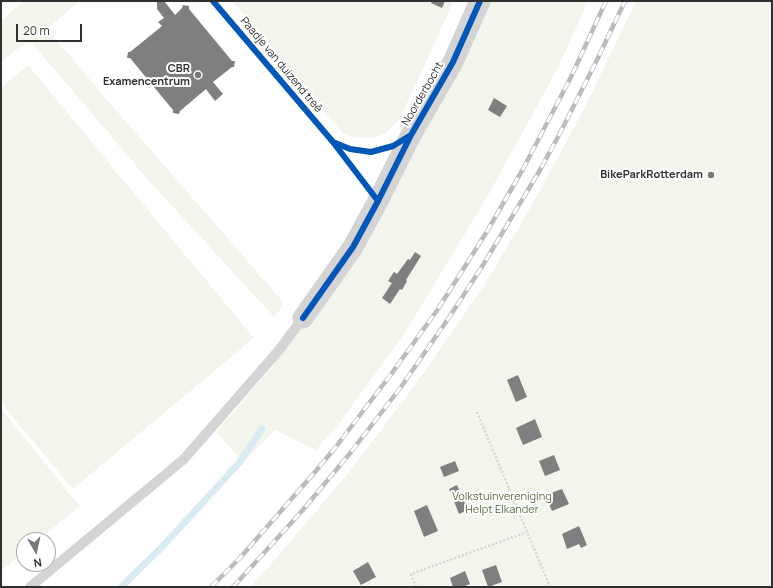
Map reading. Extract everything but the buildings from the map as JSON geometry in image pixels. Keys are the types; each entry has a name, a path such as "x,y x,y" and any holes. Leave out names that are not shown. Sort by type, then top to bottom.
{"street":[{"name":"Noorderbocht","path":"303,318 353,246 378,201 411,134 453,62 480,1"}],"lane":[{"path":"30,587 184,459 279,350 303,318"}],"path":[{"path":"477,412 550,587"},
{"path":"416,587 411,574 527,532"}],"green space":[{"path":"24,1 80,1 49,27 50,32 284,303 275,318 149,181 32,43 30,42 16,50 1,62 1,20"},
{"path":"232,1 454,1 400,118 385,134 372,138 350,136 342,132"},
{"path":"491,1 588,1 559,66 486,199 403,336 337,426 316,450 275,430 243,462 216,432 271,368 350,256 464,61"},
{"name":"Volkstuinvereniging Helpt Elkander","path":"636,1 772,1 772,587 250,587 350,471 415,385 483,287 529,210 586,105"},
{"path":"28,65 254,338 73,489 1,403 1,88"},
{"path":"1,409 80,506 48,532 16,532 16,559 1,571"}],"waterway":[{"path":"121,587 161,548 239,463 262,429"}],"railway":[{"path":"211,587 239,559 335,448 438,309 486,233 523,169 571,77 606,1"},
{"path":"233,587 302,511 351,452 401,387 450,316 483,265 540,170 596,62 625,1"}],"cycle path":[{"name":"Paadje van duizend treê","path":"213,1 333,142 378,201"},
{"path":"303,318 353,247 411,135 453,62 480,1"},
{"path":"333,142 350,149 371,152 393,146 411,135"}],"place":[{"name":"CBR Examencentrum","path":"198,75"},
{"name":"BikeParkRotterdam","path":"711,175"}]}
